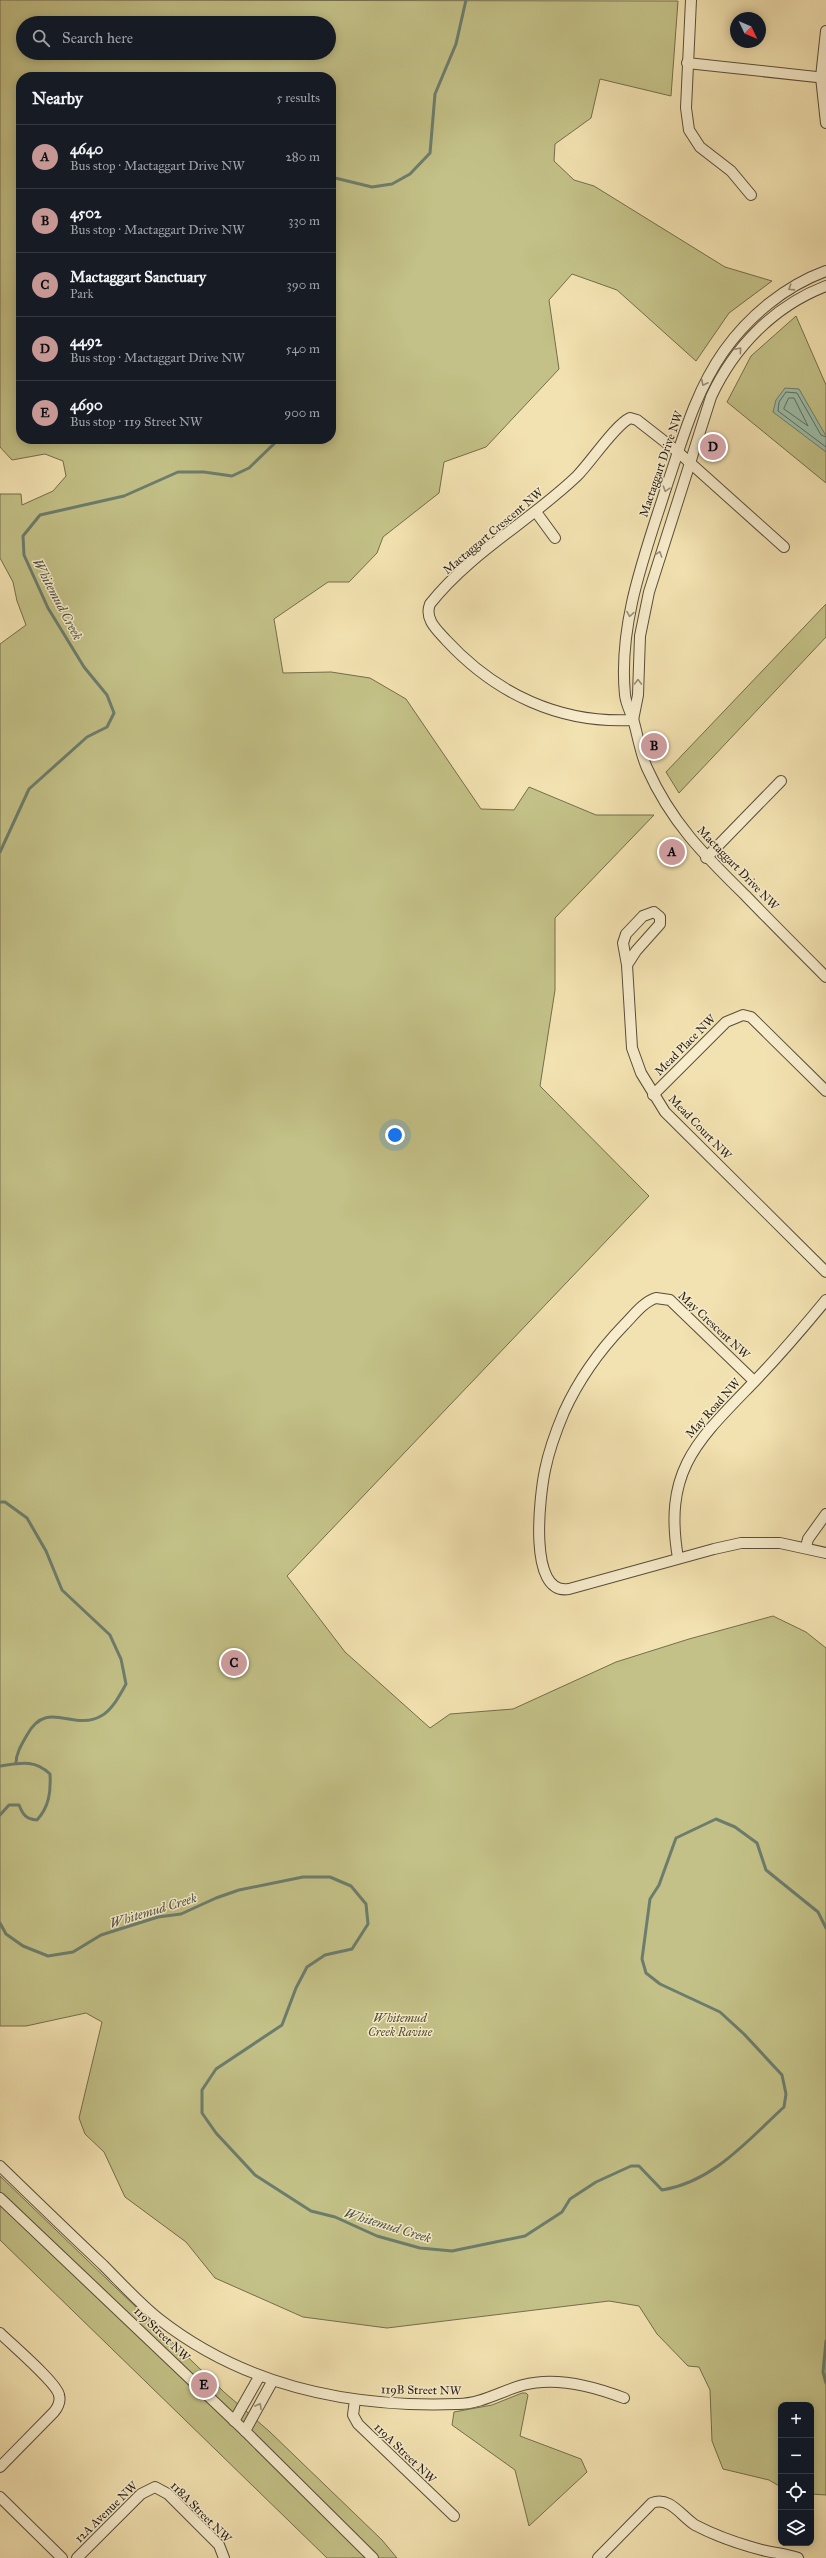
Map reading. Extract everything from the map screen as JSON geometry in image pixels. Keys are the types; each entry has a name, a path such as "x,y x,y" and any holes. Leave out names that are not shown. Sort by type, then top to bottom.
{"street":[{"path":"691,0 686,108 694,139 700,147 731,172 751,195"},
{"path":"826,31 823,78 826,123"},
{"path":"687,63 823,78"},
{"name":"Mactaggart Drive NW","path":"826,271 802,282 771,302 735,336 716,363 700,391 644,555 631,611 624,678 625,697 643,757 658,791 682,829 706,858 826,977"},
{"name":"Mactaggart Drive NW","path":"633,720 638,695 640,636 649,592 689,462 711,397 732,358 754,333 779,312 826,286"},
{"name":"Mactaggart Crescent NW","path":"633,720 588,719 551,710 519,697 488,679 472,666 440,634 429,617 430,604 459,574 536,512 580,473 622,422 630,418 637,420 678,452 784,548"},
{"path":"536,512 555,538"},
{"path":"706,858 781,782"},
{"name":"Mead Court NW","path":"627,965 636,951 660,924 660,917 654,912 643,916 624,938 632,1048 641,1073 653,1095 665,1112 826,1272"},
{"name":"Mead Place NW","path":"653,1095 726,1022 743,1015 751,1017 826,1091"},
{"name":"May Crescent NW","path":"678,1558 569,1589 557,1588 548,1582 541,1556 540,1510 549,1453 563,1414 580,1382 601,1351 643,1306 656,1298 666,1299 673,1303 754,1381"},
{"name":"May Road NW","path":"678,1558 674,1514 677,1490 684,1467 704,1434 754,1381 826,1300"},
{"path":"806,1547 808,1539 826,1514"},
{"path":"678,1558 741,1543 774,1542 806,1547 826,1553"},
{"name":"119 Street NW","path":"0,2166 160,2319 218,2356 259,2377 316,2394 355,2400"},
{"name":"119 Street NW","path":"0,2198 245,2431 373,2558"},
{"path":"0,2333 52,2384 60,2396 58,2405 54,2412 0,2467"},
{"path":"234,2421 259,2377"},
{"path":"245,2431 272,2382"},
{"name":"119B Street NW","path":"355,2400 459,2404 488,2398 523,2385 550,2382 595,2387 624,2398"},
{"name":"119A Street NW","path":"355,2400 353,2415 358,2424 454,2516"},
{"name":"118A Street NW","path":"155,2487 168,2494 219,2545 224,2558"},
{"name":"12A Avenue NW","path":"77,2558 141,2494 155,2487"},
{"path":"0,2497 62,2558"},
{"path":"598,2558 652,2503 662,2500 670,2504 691,2522 724,2538 761,2550 798,2558"}],"green space":[{"name":"Whitemud Creek Ravine","path":"0,0 678,1 671,96 600,79 591,118 555,144 554,161 574,180 594,186 725,267 772,281 729,313 696,361 617,290 572,274 549,300 559,369 486,447 444,462 439,493 383,537 377,553 349,582 328,582 274,619 283,673 331,672 370,678 406,699 481,809 514,810 529,787 596,815 654,815 555,918 555,990 540,1086 649,1196 287,1576 345,1652 430,1728 450,1714 513,1709 616,1662 689,1639 773,1616 806,1632 826,1648 826,2495 814,2494 814,2402 778,2402 778,2485 769,2480 723,2469 712,2441 710,2390 699,2367 688,2366 657,2334 639,2306 609,2301 387,2328 303,2317 215,2278 186,2242 125,2197 104,2152 85,2134 79,2118 102,2022 86,2013 26,2026 0,2026 0,644 26,625 17,601 13,582 0,558 0,494 21,494 22,505 53,491 66,476 63,461 45,454 12,460 0,447"},
{"path":"796,316 826,385 826,483 727,402 751,356"},
{"path":"826,604 826,637 679,793 666,772"},
{"path":"0,2176 224,2392 270,2432 382,2540 397,2558 327,2558 0,2240"},
{"path":"522,2393 526,2393 528,2395 520,2436 581,2459 587,2472 529,2526 515,2470 452,2425 454,2412 492,2405"}],"water":[{"path":"785,388 799,389 826,436 826,452 773,412 776,400"}],"waterway":[{"name":"Whitemud Creek","path":"336,178 372,187 392,184 410,174 430,153 435,94 456,44 466,0"},
{"name":"Whitemud Creek","path":"0,852 29,789 87,737 107,727 114,713 107,695 84,667 48,608 24,555 23,536 40,515 124,496 178,472 204,472 232,476 249,468 274,444"},
{"path":"0,1502 5,1502 27,1518 46,1551 62,1590 110,1635 121,1659 126,1684 112,1706 101,1716 91,1720 80,1721 52,1717 43,1719 35,1724 27,1735 20,1749 16,1763"},
{"name":"Whitemud Creek","path":"0,1766 27,1763 39,1766 50,1774 47,1804 37,1820 30,1819 25,1816 19,1805 9,1805 0,1815"},
{"name":"Whitemud Creek","path":"0,1923 6,1934 23,1946 48,1956 73,1952 101,1935 158,1917 181,1914 216,1898 239,1890 303,1877 330,1877 351,1886 366,1904 368,1924 352,1949 325,1955 307,1967 296,1988 282,2025 216,2069 202,2090 202,2113 216,2133 255,2175 311,2211 335,2217 377,2236 420,2248 452,2251 525,2236 562,2212 570,2199 596,2182 631,2166 639,2166 662,2190 698,2178 729,2158 784,2107 786,2094 782,2075 744,2034 720,2012 660,1984 646,1973 642,1959 650,1899 659,1885 676,1838 716,1819 735,1827 757,1843 766,1870 818,1912 826,1928"},
{"name":"Whitemud Creek","path":"826,2341 823,2372 826,2383"}],"place":[{"name":"4492","path":"713,447"},
{"name":"4502","path":"654,746"},
{"name":"4640","path":"672,852"},
{"name":"Mactaggart Sanctuary","path":"234,1663"},
{"name":"4690","path":"204,2385"}]}
